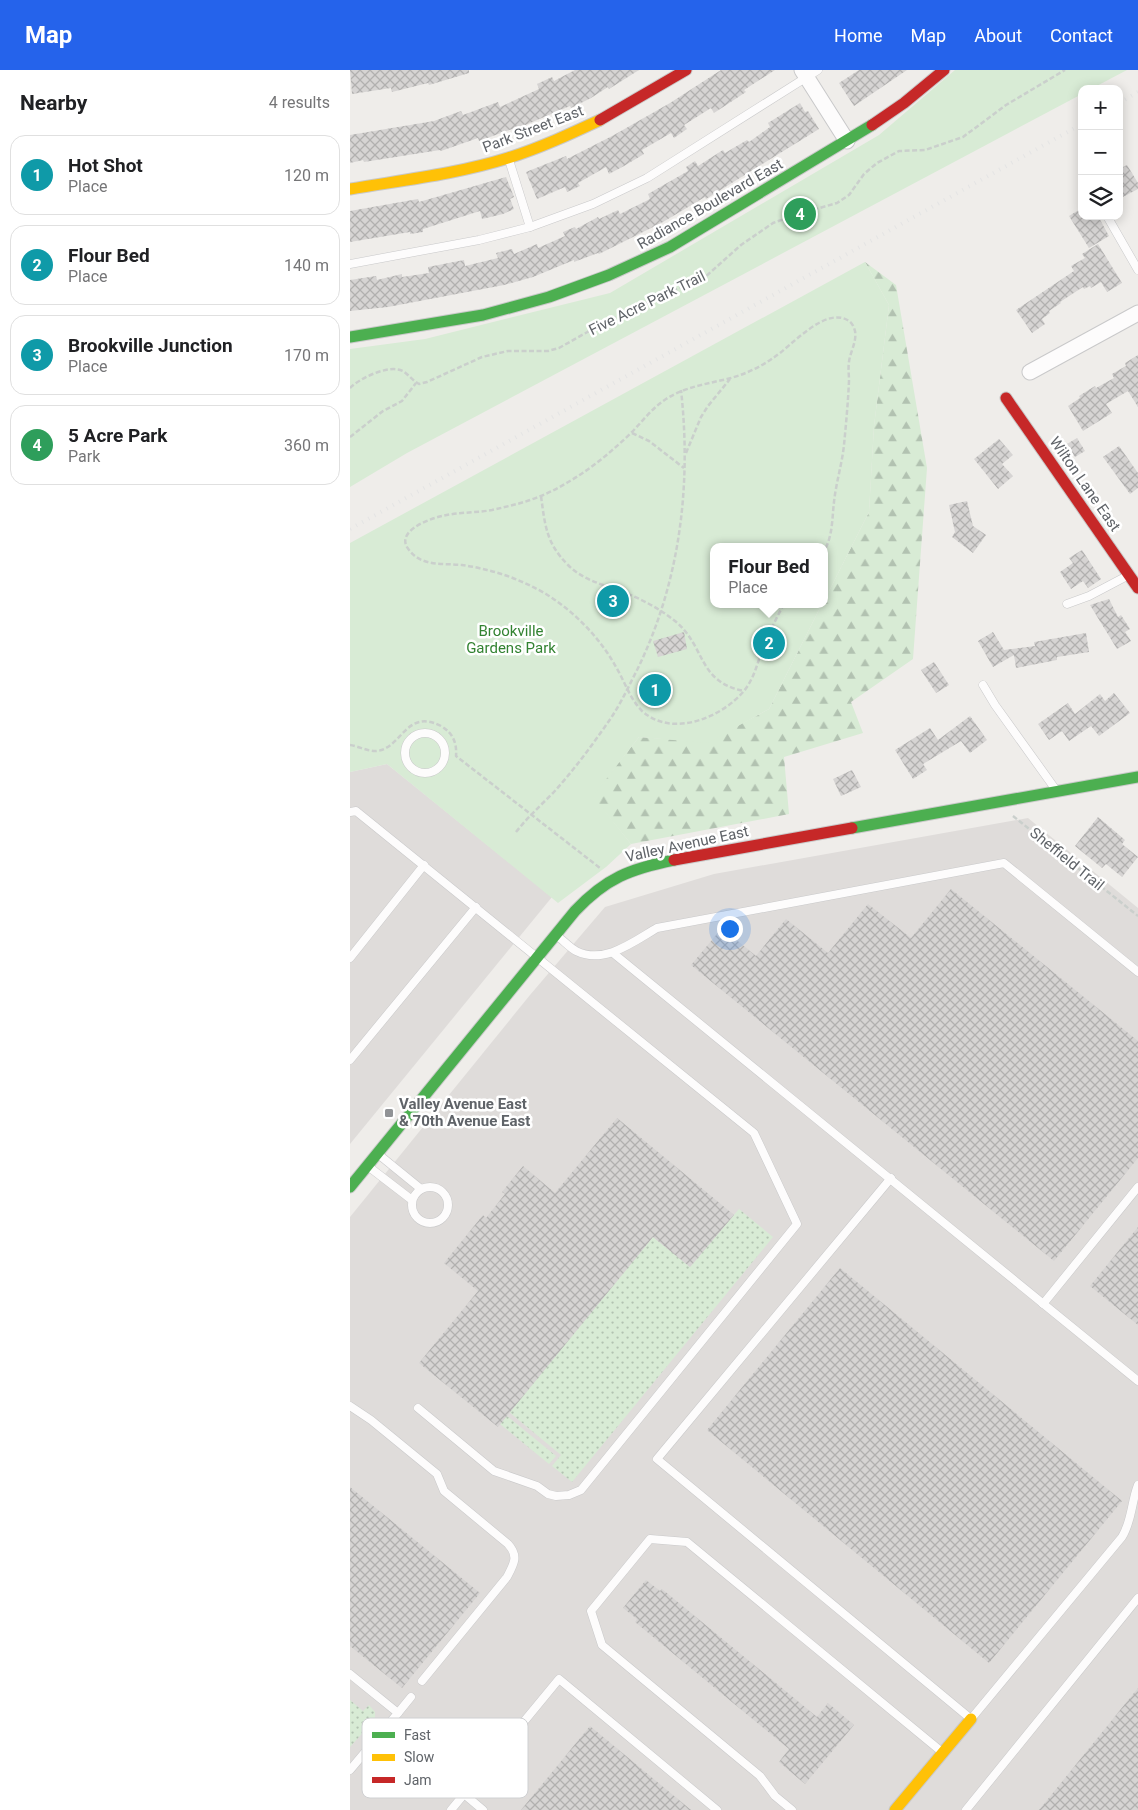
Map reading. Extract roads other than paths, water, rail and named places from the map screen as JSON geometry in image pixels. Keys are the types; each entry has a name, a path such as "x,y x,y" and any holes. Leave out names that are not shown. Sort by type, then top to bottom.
{"street":[{"name":"Park Street East","path":"350,189 467,169 508,158 560,139 604,117 686,70"},
{"name":"Radiance Boulevard East","path":"350,338 483,315 550,297 609,275 670,247 847,141 904,103 944,70"},
{"path":"809,73 847,141"},
{"path":"1030,372 1138,314"},
{"name":"Wilton Lane East","path":"1006,398 1138,588"},
{"name":"Valley Avenue East","path":"350,1186 585,900 623,872 681,858 1138,777"},
{"path":"895,1810 971,1719"}],"lane":[{"path":"350,264 479,240 530,227 593,204 647,178 809,73"},
{"path":"508,158 530,227"},
{"path":"1109,220 1138,270"},
{"path":"1067,604 1089,596 1129,575"},
{"path":"983,685 1057,792"},
{"path":"425,732 438,737 445,748 444,762 434,771 421,773 415,771 406,761 405,755 408,742 418,734 425,732"},
{"path":"350,819 353,811 424,865 754,1132 797,1224 581,1490 561,1497 556,1496 548,1494 537,1486 494,1471 418,1408"},
{"path":"556,935 576,950 593,956 613,953 657,928 1004,863 1138,972"},
{"path":"350,958 424,865"},
{"path":"351,1057 476,906"},
{"path":"613,953 1138,1381"},
{"path":"377,1153 421,1189"},
{"path":"367,1166 412,1200"},
{"path":"891,1178 657,1459 971,1719 1122,1537 1130,1520 1134,1495 1138,1485"},
{"path":"432,1187 443,1192 448,1203 446,1214 437,1222 431,1224 420,1221 412,1212 412,1200 421,1189 432,1187"},
{"path":"1044,1304 1138,1187"},
{"path":"350,1406 371,1420 437,1474 444,1491 508,1544 513,1549 515,1556 514,1564 507,1577 422,1681"},
{"path":"792,1810 775,1796 760,1776 602,1645 591,1611 650,1539 687,1542 943,1753"},
{"path":"966,1810 1138,1598"},
{"path":"350,1674 398,1713"},
{"path":"527,1718 559,1679 717,1810"},
{"path":"394,1718 412,1696"},
{"path":"350,1770 362,1756"},
{"path":"451,1810 461,1798"},
{"path":"469,1798 483,1810"}],"railway":[{"path":"1123,101 1138,92"},
{"path":"350,529 1078,126"}],"place":[{"name":"5 Acre Park","path":"800,214"},
{"name":"Brookville Junction","path":"613,601"},
{"name":"Flour Bed","path":"769,643"},
{"name":"Hot Shot","path":"655,690"},
{"name":"Valley Avenue East & 70th Avenue East","path":"389,1113"}],"park label":[{"name":"Brookville Gardens Park","path":"511,640"}]}
